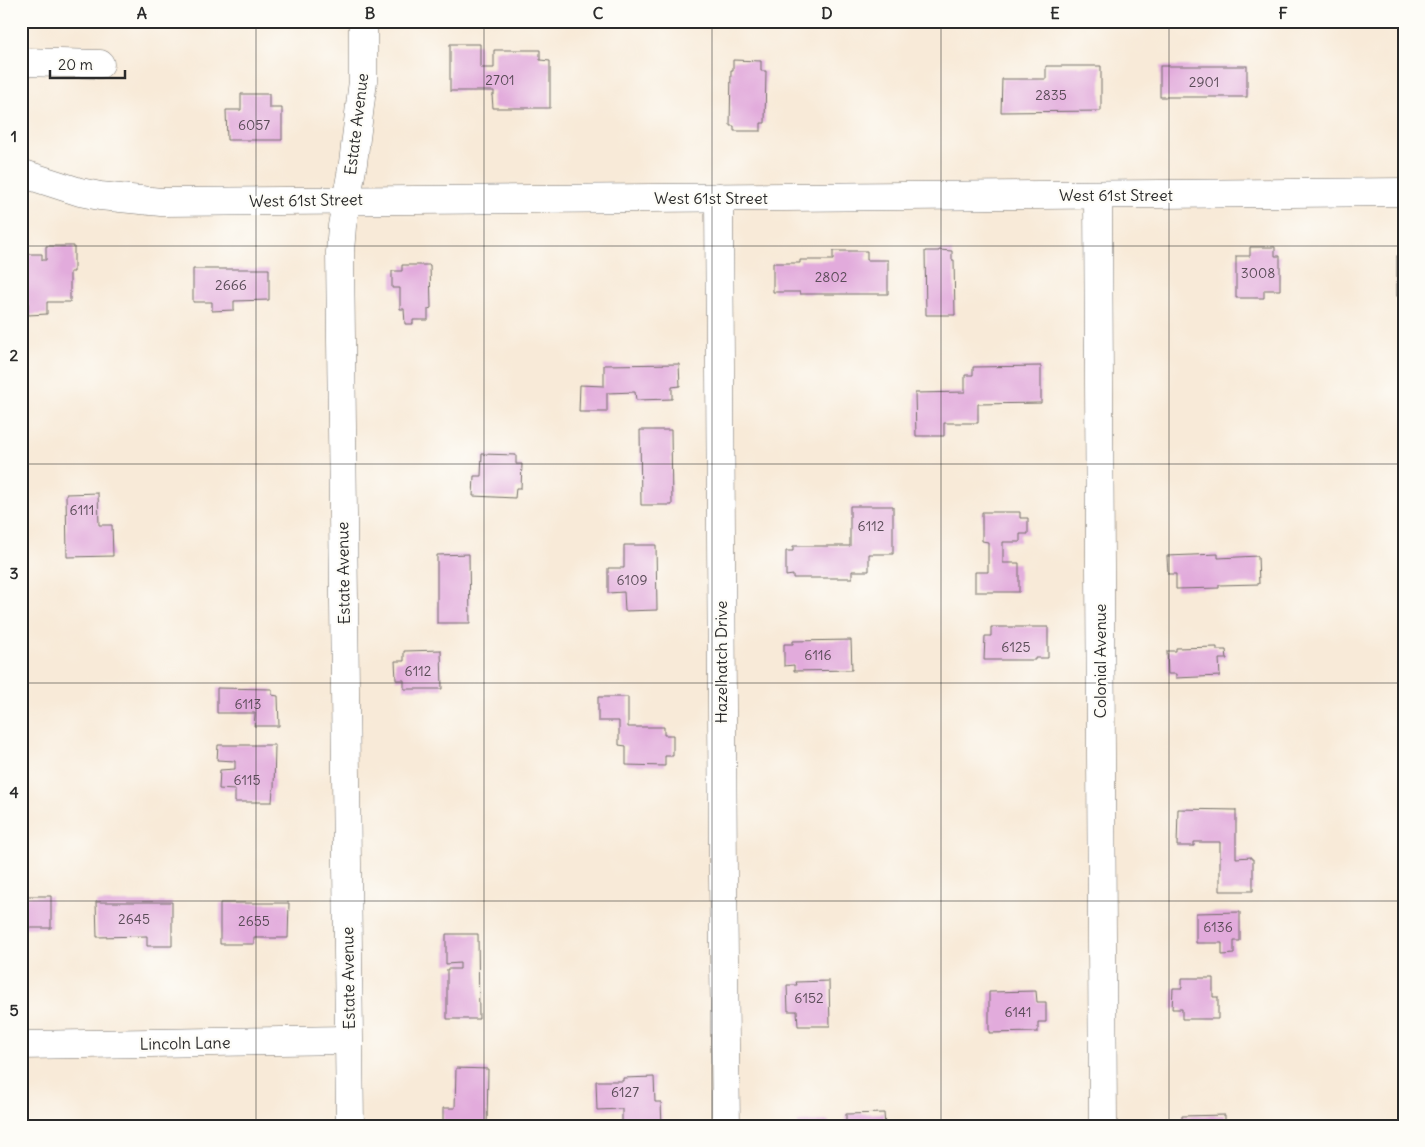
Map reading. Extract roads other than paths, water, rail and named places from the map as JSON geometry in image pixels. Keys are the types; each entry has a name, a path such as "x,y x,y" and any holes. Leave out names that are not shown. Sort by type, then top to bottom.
{"street":[{"name":"Estate Avenue","path":"350,1126 340,252 363,81 363,21"},
{"path":"21,62 100,64"},
{"name":"West 61st Street","path":"21,173 80,192 127,200 161,202 1404,192"},
{"name":"Colonial Avenue","path":"1098,195 1103,1126"},
{"name":"Hazelhatch Drive","path":"719,198 722,865 726,1126"},
{"name":"Lincoln Lane","path":"21,1045 348,1040"}]}
